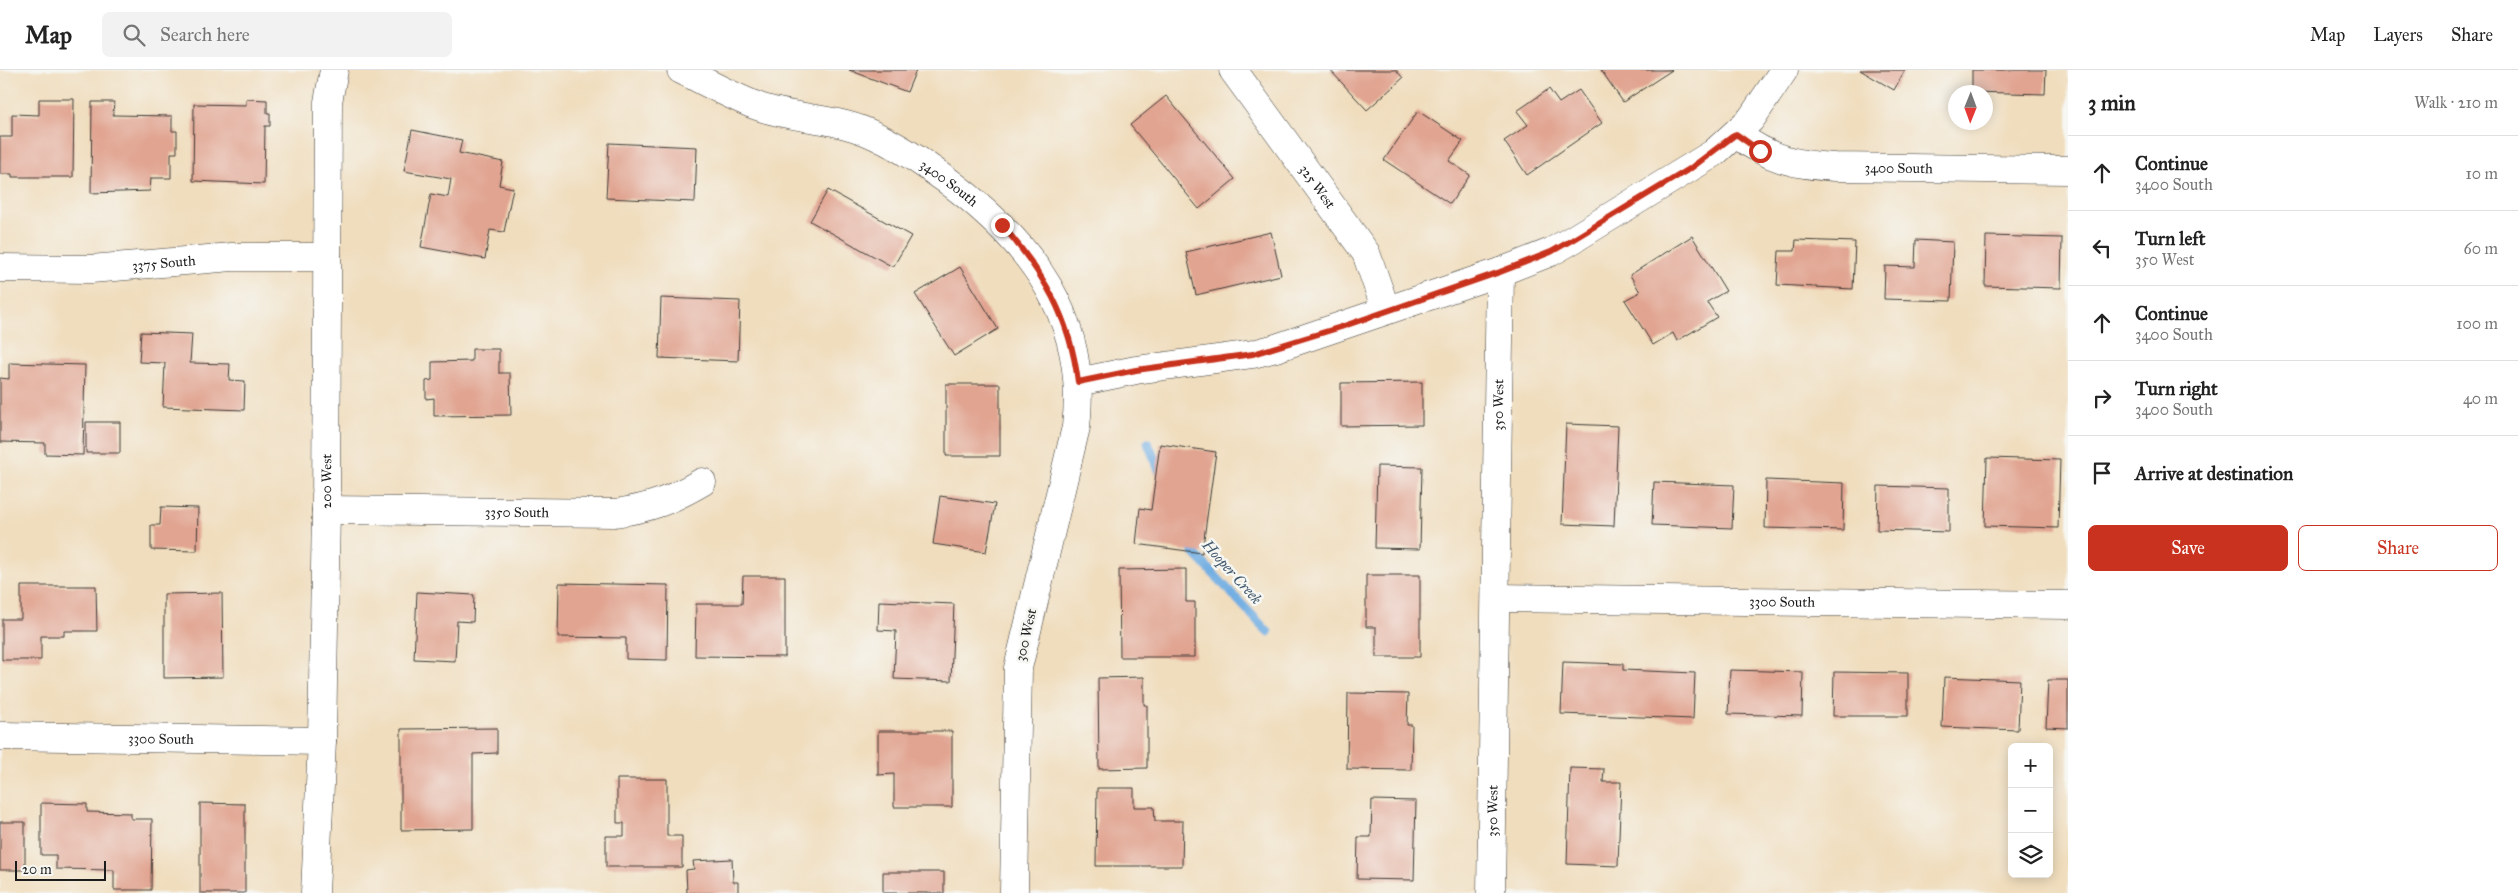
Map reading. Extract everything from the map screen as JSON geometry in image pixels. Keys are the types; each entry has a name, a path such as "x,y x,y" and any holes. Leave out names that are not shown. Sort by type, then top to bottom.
{"street":[{"name":"3400 South","path":"681,70 757,106 866,131 929,168 976,202 1002,225 1024,250 1042,278 1067,328 1074,350 1078,382"},
{"name":"325 West","path":"1233,70 1366,254 1386,310"},
{"path":"1078,382 1136,370 1253,354 1500,272 1551,252 1691,168 1736,134 1766,100 1784,70"},
{"name":"200 West","path":"315,893 322,741 326,510 328,102 340,71"},
{"name":"3400 South","path":"1736,134 1772,157 1800,165 2068,170"},
{"name":"3375 South","path":"0,268 99,268 232,257 327,257"},
{"name":"350 West","path":"1491,893 1500,272"},
{"name":"300 West","path":"1014,893 1018,668 1076,426 1078,382"},
{"name":"3350 South","path":"326,510 615,513 646,509 676,497 702,482"},
{"name":"3300 South","path":"1496,598 2068,605"},
{"name":"3300 South","path":"0,736 322,741"}],"building":[{"path":"849,70 916,70 907,92"},
{"path":"1330,70 1396,70 1403,78 1367,110"},
{"path":"1601,70 1672,70 1623,102"},
{"path":"1860,70 1905,70 1894,90"},
{"path":"1972,70 2046,70 2045,94 1993,93 1993,85 1972,85"},
{"path":"1549,89 1559,103 1579,90 1602,123 1527,175 1504,141 1528,125 1517,111"},
{"path":"1166,96 1235,179 1199,209 1130,125"},
{"path":"39,99 74,99 73,177 12,177 12,174 0,174 0,137 12,137 12,114 39,115"},
{"path":"246,99 267,100 267,113 270,113 270,126 265,126 264,184 193,181 194,104 246,105"},
{"path":"92,102 114,102 113,115 172,116 172,131 177,131 177,153 171,153 171,178 151,178 150,191 91,193"},
{"path":"1418,111 1463,141 1449,161 1470,175 1450,204 1384,160"},
{"path":"412,130 462,140 459,153 503,162 499,185 513,188 504,232 490,230 485,259 421,247 431,194 448,197 451,179 404,171"},
{"path":"609,143 697,147 695,202 606,198"},
{"path":"828,190 911,236 893,267 810,221"},
{"path":"1271,232 1281,275 1196,295 1186,252"},
{"path":"1692,236 1726,291 1707,302 1717,317 1677,341 1673,333 1653,345 1625,300 1640,292 1630,275"},
{"path":"1986,236 2062,238 2061,288 1985,286"},
{"path":"1796,240 1855,242 1853,289 1777,285 1779,251 1795,251"},
{"path":"1916,240 1953,242 1951,301 1884,299 1885,266 1915,267"},
{"path":"960,267 998,329 954,356 915,294"},
{"path":"661,298 740,301 738,361 659,358"},
{"path":"141,332 192,334 190,363 230,364 229,380 245,381 244,410 163,407 165,363 139,362"},
{"path":"472,349 499,349 499,373 510,373 511,415 434,416 434,398 426,399 426,381 432,380 432,362 472,361"},
{"path":"9,363 85,365 83,455 45,454 45,443 0,442 0,378 9,379"},
{"path":"1422,382 1422,425 1341,426 1341,383"},
{"path":"946,384 1000,384 1000,456 946,456"},
{"path":"86,422 120,422 120,453 86,453"},
{"path":"1566,424 1618,426 1614,526 1562,524"},
{"path":"1160,444 1216,452 1202,553 1136,544 1140,508 1151,510"},
{"path":"1987,458 2060,460 2058,528 1985,526"},
{"path":"1377,466 1422,467 1420,549 1375,548"},
{"path":"1766,480 1844,483 1843,530 1765,528"},
{"path":"1654,482 1734,485 1732,528 1652,525"},
{"path":"1878,486 1949,488 1949,532 1877,530"},
{"path":"940,496 995,504 986,552 933,544"},
{"path":"161,507 198,508 197,551 151,550 151,525 160,525"},
{"path":"1186,569 1186,602 1195,602 1195,657 1120,657 1119,570"},
{"path":"1366,575 1420,575 1420,657 1376,657 1376,627 1366,627"},
{"path":"743,576 785,576 785,657 695,656 696,604 742,604"},
{"path":"559,583 668,585 667,660 626,659 626,638 558,637"},
{"path":"21,586 96,586 97,631 64,631 64,636 41,636 41,660 2,660 2,619 21,619"},
{"path":"417,592 474,595 473,622 457,621 455,661 414,659"},
{"path":"222,593 223,677 164,678 164,594"},
{"path":"879,601 954,604 951,681 894,679 896,631 878,630"},
{"path":"1563,662 1623,664 1623,670 1695,673 1693,719 1561,714"},
{"path":"1730,670 1803,672 1802,716 1728,714"},
{"path":"1834,672 1908,673 1908,716 1833,716"},
{"path":"1144,677 1144,705 1147,705 1147,768 1099,769 1098,678"},
{"path":"1944,677 2020,680 2018,730 1942,727"},
{"path":"2048,680 2068,680 2068,728 2046,727"},
{"path":"1348,693 1408,694 1407,725 1412,725 1411,770 1347,769"},
{"path":"497,728 497,753 473,754 473,829 401,830 401,729"},
{"path":"878,731 952,731 952,807 894,807 894,774 878,775"},
{"path":"1570,768 1604,769 1603,782 1621,782 1618,866 1567,864"},
{"path":"617,779 667,779 667,836 682,836 682,867 606,867 606,836 624,836 624,823 617,823"},
{"path":"1097,788 1134,788 1134,807 1154,807 1155,821 1183,821 1182,866 1096,866"},
{"path":"1372,800 1416,801 1414,880 1357,879 1358,837 1371,837"},
{"path":"41,803 87,804 87,812 131,813 131,819 152,819 151,890 114,890 114,870 56,869 56,855 41,855"},
{"path":"200,803 245,804 245,893 200,893"},
{"path":"0,822 25,822 25,870 0,870"},
{"path":"732,859 733,882 738,882 738,893 687,893 686,870 694,869 693,861"},
{"path":"883,872 944,872 944,893 883,893"}],"waterway":[{"name":"Hooper Creek","path":"1148,443 1161,475"},
{"name":"Hooper Creek","path":"1189,543 1193,552 1268,632"}],"route":[{"path":"1002,225 1024,250 1056,303 1074,350 1078,382 1136,370 1253,354 1341,327 1526,263 1551,252 1691,168 1714,153 1736,134 1760,151"}]}
